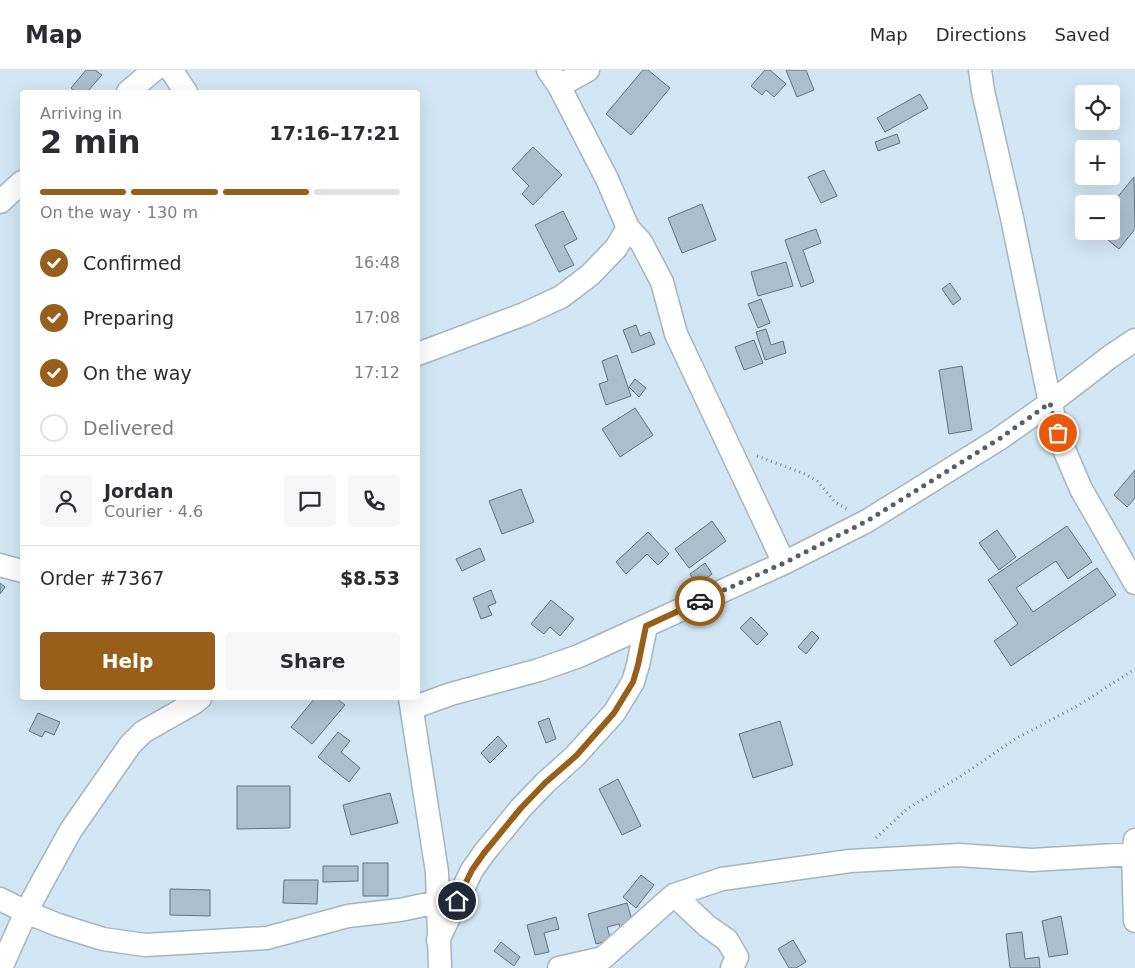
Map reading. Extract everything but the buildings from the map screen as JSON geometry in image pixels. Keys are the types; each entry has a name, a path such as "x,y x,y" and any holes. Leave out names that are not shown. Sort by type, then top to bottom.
{"street":[{"path":"130,90 154,70"},
{"path":"170,70 185,90"},
{"path":"588,70 554,78 607,179 628,228 641,242 662,282 676,334 784,563"},
{"path":"980,70 1050,403 1063,447 1082,489 1135,583"},
{"path":"0,202 20,184"},
{"path":"420,353 524,314 562,297 590,275 616,248 628,228"},
{"path":"440,968 437,872 411,703 540,670 579,656 784,563 867,521 999,439 1135,340"},
{"path":"0,565 20,570"},
{"path":"438,940 472,870 484,853 521,808 545,783 576,756 614,713 633,682 646,626"},
{"path":"1,968 26,912 71,830 130,745 143,732 198,700"},
{"path":"559,968 605,963 674,895 722,879 850,861 959,855 1032,860 1134,846 1135,921"},
{"path":"674,895 707,926 727,940 737,957 732,968"},
{"path":"0,899 58,926 103,939 144,945 267,938 348,916 400,910 438,902"}],"path":[{"path":"727,444 805,474 817,481 835,502 867,521"},
{"path":"850,861 907,809 1015,739 1079,705 1135,669"}],"way so far":[{"path":"700,601 784,563 867,521 999,439 1050,403 1058,433"}],"route":[{"path":"457,901 472,870 521,808 545,783 576,756 614,713 633,682 646,626 700,601"}]}
